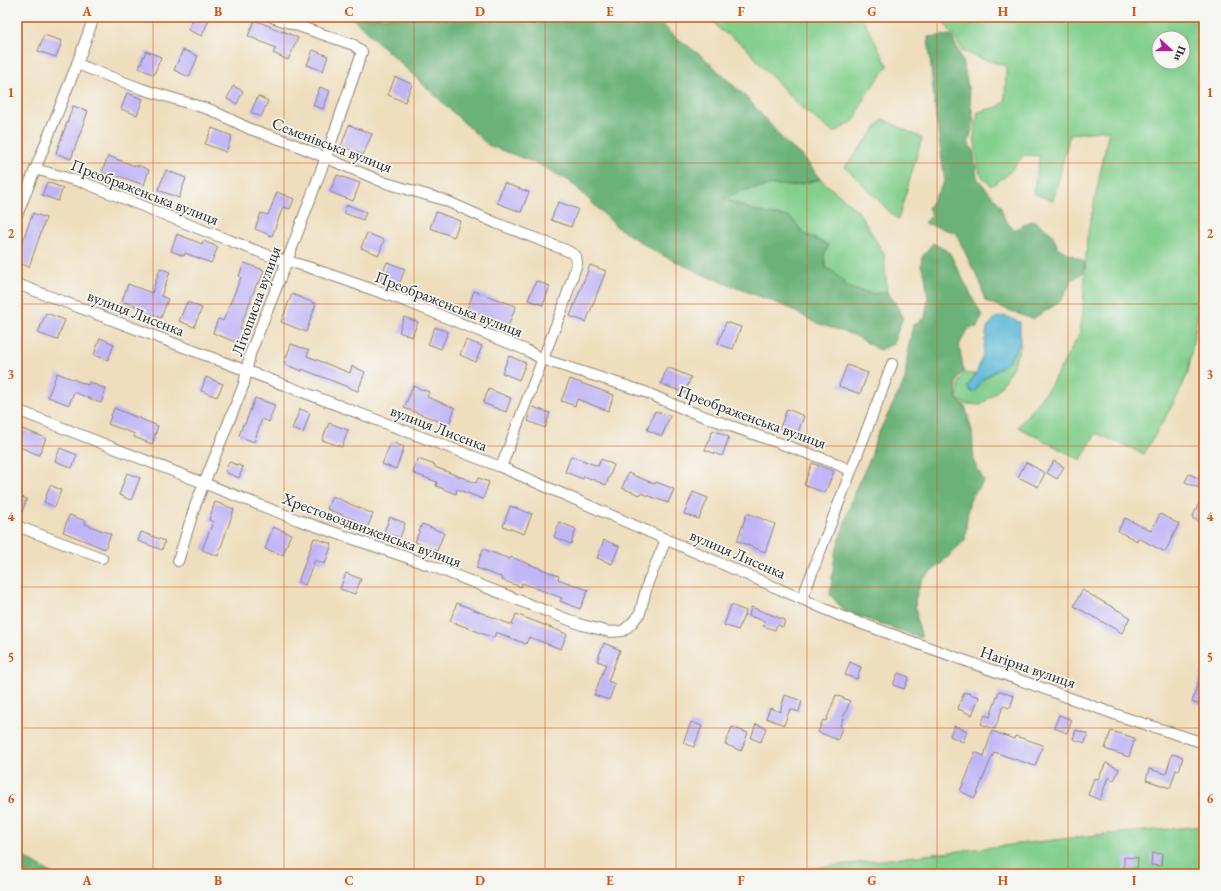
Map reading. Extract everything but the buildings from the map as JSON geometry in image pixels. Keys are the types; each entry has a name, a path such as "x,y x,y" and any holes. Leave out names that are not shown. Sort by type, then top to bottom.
{"street":[{"path":"17,214 77,64 94,17"},
{"name":"Літописна вулиця","path":"178,561 195,506 244,384 250,354 326,157 362,52 354,45 272,17"},
{"name":"Семенівська вулиця","path":"77,64 142,89 211,110 250,129 291,143 383,182 444,200 496,224 568,251 576,256 577,262 563,307 542,359"},
{"name":"Преображенська вулиця","path":"35,169 85,183 200,229 287,261 408,302 526,350 542,359 645,392 686,410 834,463 851,471"},
{"name":"вулиця Лисенка","path":"17,284 501,467 843,617"},
{"path":"501,467 542,359"},
{"path":"802,599 892,364"},
{"name":"Хрестовоздвиженська вулиця","path":"17,410 298,520 429,565 582,625 610,632 623,631 640,613 648,582 666,540"},
{"path":"17,526 102,558"},
{"name":"Нагірна вулиця","path":"843,617 1116,714 1204,743"}],"green space":[{"path":"351,17 658,17 670,33 703,57 748,99 786,143 805,159 820,179 793,186 774,185 744,190 724,198 756,211 790,217 805,234 828,245 824,255 826,268 834,272 849,288 872,294 887,292 903,317 893,344 879,350 854,335 816,323 787,307 704,275 654,251 617,227 571,182 538,164 488,145"},
{"path":"711,17 862,17 888,66 865,96 855,120 834,133 804,110 766,71 745,46 719,29"},
{"path":"943,17 1204,17 1204,293 1198,312 1188,373 1177,397 1144,454 1096,433 1081,460 1018,427 1051,385 1079,335 1083,313 1087,238 1109,130 1070,134 1053,201 1033,193 1040,156 1024,155 1006,176 991,186 980,174 974,137 978,112 998,107 1005,101 1006,66 982,59 963,51 943,20"},
{"path":"951,35 959,52 965,71 974,123 968,143 974,151 977,178 1000,205 1005,220 1014,230 1033,220 1052,234 1058,248 1085,262 1084,272 1072,280 1060,302 1032,319 985,301 980,281 956,233 925,223 932,215 928,208 945,181 935,110 928,37"},
{"path":"883,119 922,138 898,220 845,167"},
{"path":"820,179 858,211 884,254 887,292 872,294 849,288 834,272 826,268 824,255 828,245 805,234 790,217 756,211 723,197 744,190 774,185 793,186"},
{"path":"933,243 949,252 982,316 977,327 969,328 959,345 964,372 957,379 956,399 965,406 972,431 974,462 984,481 970,499 965,540 941,564 922,579 915,600 917,620 922,638 846,612 830,595 835,554 855,490 871,457 876,438 905,380 908,349 913,325 925,318 928,299 925,275 921,266 922,257"},
{"path":"1020,342 1021,345 1012,368 999,389 981,405 966,404 957,399 960,380 965,373 975,374 967,388 974,393 983,380 1008,362"},
{"path":"1204,826 1204,874 814,874 813,868 1096,835"},
{"path":"17,853 53,874 17,874"}],"water":[{"path":"1005,316 1020,322 1020,342 1008,362 983,379 974,393 967,388 976,374 983,354 987,328 995,318"}]}
